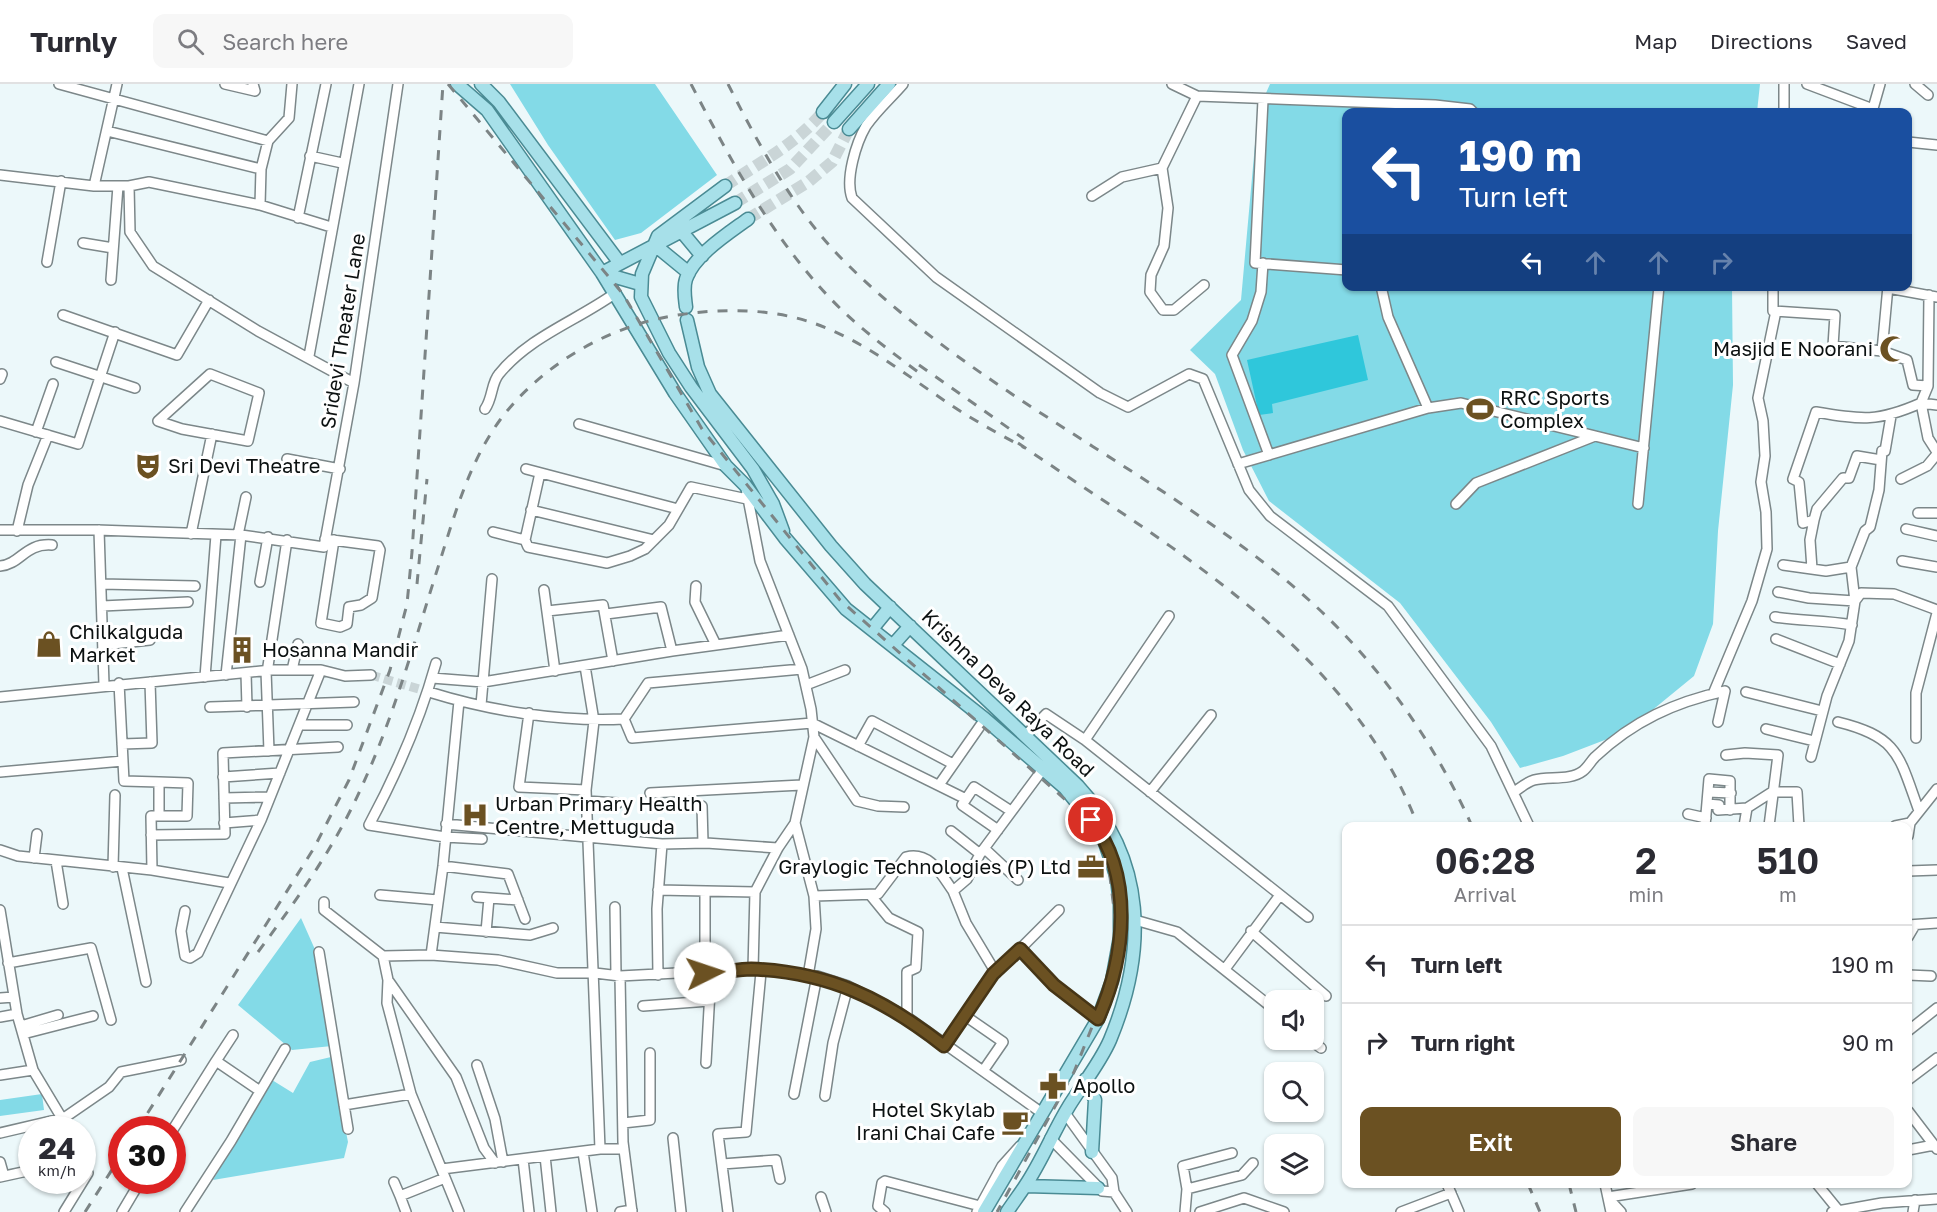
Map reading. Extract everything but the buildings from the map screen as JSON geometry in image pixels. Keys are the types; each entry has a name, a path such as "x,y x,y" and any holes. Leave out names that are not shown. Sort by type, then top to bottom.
{"main road":[{"name":"Krishna Deva Raya Road","path":"457,84 487,110 602,273 675,393 726,466 745,485 784,538 846,609 986,719 1065,788 1102,834 1117,878 1120,933 1118,958 1109,990 1098,1019 1024,1143 980,1210"},
{"path":"481,84 499,102 619,262"},
{"path":"823,112 845,84"},
{"path":"834,122 868,84"},
{"path":"849,129 889,84"},
{"path":"602,273 640,284 644,265 656,246 658,236 725,186"},
{"path":"602,273 619,262 656,246 735,203"},
{"path":"656,246 689,273 702,256 748,219"},
{"path":"682,232 702,256"},
{"name":"Krishna Deva Raya Road","path":"689,273 684,293 686,314 698,367 710,394 809,519 859,576 1078,786 1106,819 1120,846 1130,880 1135,920 1134,953 1120,1012 1109,1043 1050,1138 1026,1186 1007,1212"},
{"name":"Krishna Deva Raya Road","path":"640,284 646,311 691,387 753,469 773,504 784,538"},
{"path":"872,629 890,607"},
{"path":"893,645 910,626"},
{"path":"1086,1079 1095,1100 1092,1152"},
{"path":"1026,1186 1098,1188"}],"street":[{"path":"59,84 268,141"},
{"path":"94,186 117,84"},
{"path":"225,84 255,91 253,84"},
{"path":"260,205 261,169 268,141 289,118 292,84"},
{"path":"298,218 326,84"},
{"path":"309,356 342,163 359,84"},
{"name":"Sridevi Theater Lane","path":"330,539 378,546 380,550 372,597 361,605 349,607 347,624 340,627 321,623 330,539 398,84"},
{"path":"903,84 866,126 860,139 849,183 852,198 936,277 1100,393 1128,407 1189,374 1203,379 1249,490 1270,516 1388,606 1491,746 1527,822"},
{"path":"1172,84 1197,96 1381,103 1425,108"},
{"path":"1784,84 1784,108"},
{"path":"1807,84 1865,108"},
{"path":"1873,108 1880,84"},
{"path":"1915,84 1928,95"},
{"path":"1197,96 1162,168 1168,208 1164,246 1151,275 1150,292 1163,310 1174,310 1204,285"},
{"path":"1263,100 1256,263 1342,270"},
{"path":"1381,103 1384,108"},
{"path":"107,131 261,169"},
{"path":"1912,143 1937,146"},
{"path":"310,156 342,163"},
{"path":"1092,196 1122,177 1162,168"},
{"path":"0,176 94,186 129,186 149,182 260,205 331,227"},
{"path":"47,262 61,181"},
{"path":"111,280 118,186"},
{"path":"129,186 130,232 153,266 258,331 309,356 354,383"},
{"path":"83,243 113,248"},
{"path":"1263,263 1261,292 1252,321 1232,355 1269,455"},
{"path":"1382,291 1388,317 1428,408"},
{"path":"1638,504 1659,291"},
{"path":"1773,291 1773,310 1835,315 1833,346 1882,351 1907,360 1913,385 1928,386"},
{"path":"1882,351 1888,291"},
{"path":"1901,479 1927,466 1937,453 1928,438 1921,403 1928,386 1933,296 1908,291"},
{"path":"485,409 490,401 496,377 512,360 547,334 614,294"},
{"path":"63,315 177,355 209,300"},
{"path":"1713,694 1752,601 1767,549 1766,512 1761,482 1766,456 1758,398 1776,311"},
{"path":"0,421 78,444 115,332"},
{"path":"56,362 135,388"},
{"path":"210,374 260,393 248,441 212,435 158,421 210,374"},
{"path":"36,432 53,384"},
{"path":"1238,464 1428,408 1461,403 1644,448"},
{"path":"1814,520 1803,523 1799,482 1793,479 1816,412 1853,419 1891,416 1921,403 1937,405"},
{"path":"1811,757 1822,711 1852,625 1855,601 1851,567 1864,531 1870,527 1879,490 1881,460 1891,416"},
{"path":"579,424 726,466"},
{"path":"17,531 28,485 48,435"},
{"path":"190,534 212,435"},
{"path":"1456,504 1476,483 1595,436"},
{"path":"1812,569 1810,540 1817,509 1843,478 1849,478 1857,456 1881,460"},
{"path":"287,459 340,470"},
{"path":"526,469 678,509"},
{"path":"540,473 525,540 528,547 607,563 645,549 669,525 691,487 747,499"},
{"path":"745,485 760,561 802,669 814,737 801,785 795,823 814,896 816,929 812,976 794,1094"},
{"path":"226,675 239,535 246,497"},
{"path":"531,510 654,540"},
{"path":"1918,513 1937,513"},
{"path":"1906,529 1937,536"},
{"path":"0,530 99,530 239,535 268,537 324,547 330,539"},
{"path":"99,530 104,685"},
{"path":"493,532 525,540"},
{"path":"205,677 216,535"},
{"path":"261,582 268,537"},
{"path":"269,751 266,705 267,668 287,540"},
{"path":"0,566 6,566 32,547 52,545"},
{"path":"1902,561 1937,567"},
{"path":"1783,566 1826,572 1851,567"},
{"path":"481,705 492,579"},
{"path":"101,584 195,586"},
{"path":"696,586 695,602 716,645"},
{"path":"544,590 555,671"},
{"path":"1778,592 1809,598 1855,601"},
{"path":"1855,601 1861,593 1894,594 1937,611 1916,693 1916,738"},
{"path":"102,606 188,602"},
{"path":"547,611 600,604 604,607 613,661"},
{"path":"606,614 661,607 672,651"},
{"path":"1085,740 1170,616"},
{"path":"1775,617 1804,621 1817,619 1852,625"},
{"path":"432,678 483,682 672,651 789,635"},
{"path":"1776,639 1840,664"},
{"path":"103,645 150,640"},
{"path":"292,670 298,644"},
{"path":"436,663 429,692 393,782 369,825 445,837 483,839"},
{"path":"585,666 594,720 586,801 590,935 595,973 600,1149"},
{"path":"0,697 119,683 246,673 267,668 321,670 345,676 371,675"},
{"path":"624,719 648,683 802,669"},
{"path":"185,911 181,934 185,956 190,958 198,953 261,819 321,670"},
{"path":"806,685 845,670"},
{"path":"246,673 246,707"},
{"path":"122,744 152,743 150,682"},
{"path":"119,683 124,781 188,783 187,816 151,816 152,870"},
{"path":"1514,792 1533,780 1574,776 1583,771 1594,758 1621,736 1686,699 1725,691 1718,723"},
{"path":"429,692 459,701 529,713 594,720 624,719"},
{"path":"1746,692 1822,711"},
{"path":"430,955 443,866 459,701"},
{"path":"210,707 354,702"},
{"path":"529,713 519,787 586,790"},
{"path":"1025,736 1046,714 1085,740 1308,917"},
{"path":"1150,792 1211,715"},
{"path":"624,719 632,738 812,723 966,799"},
{"path":"939,785 986,719"},
{"path":"858,746 872,721 953,764"},
{"path":"1838,722 1867,729 1889,746 1902,766 1919,811"},
{"path":"299,725 347,725"},
{"path":"1766,729 1815,741"},
{"path":"814,737 857,801 878,806 903,807"},
{"path":"151,835 225,834 223,753 338,747"},
{"path":"1726,755 1777,753 1769,822"},
{"path":"0,772 123,761"},
{"path":"954,891 967,879 982,851 1043,770"},
{"path":"223,777 280,773"},
{"path":"1688,814 1706,822 1710,778 1730,781 1730,810"},
{"path":"159,782 159,816"},
{"path":"650,793 801,785"},
{"path":"998,830 962,805 974,787 1011,811"},
{"path":"1708,792 1731,793"},
{"path":"1719,793 1718,810 1730,810 1747,808 1772,792 1797,792 1798,822"},
{"path":"115,795 118,868 146,982"},
{"path":"1911,822 1935,795"},
{"path":"224,798 270,797"},
{"path":"586,801 618,803"},
{"path":"1707,804 1719,805"},
{"path":"702,806 703,841"},
{"path":"1745,822 1747,808"},
{"path":"224,823 261,819"},
{"path":"728,1212 718,1134 746,1132 757,970 755,892 778,848 795,823"},
{"path":"447,824 666,842 703,841 778,848"},
{"path":"951,831 982,851 1018,880"},
{"path":"34,858 37,834"},
{"path":"658,975 658,890 666,842"},
{"path":"0,850 34,858 152,870 230,883"},
{"path":"814,896 871,896 883,890 901,863 911,855 929,860 954,891 966,923 996,973"},
{"path":"56,861 63,904"},
{"path":"443,866 505,872 508,874 525,918"},
{"path":"1912,871 1937,870"},
{"path":"658,890 755,892"},
{"path":"705,892 710,1001 706,1063"},
{"path":"380,895 438,900"},
{"path":"871,896 889,918 918,932 916,968 907,972 907,1017"},
{"path":"1225,969 1280,896"},
{"path":"477,897 519,900"},
{"path":"486,932 489,898"},
{"path":"324,902 324,910 383,956 430,955 498,960 557,973 595,973 618,976 757,970 812,976 848,986 907,1017 944,1046 1042,1113"},
{"path":"615,908 624,1149 632,1211 620,1212"},
{"path":"0,910 5,957 17,1014 33,1070 63,1116"},
{"path":"944,1046 996,973 1059,910"},
{"path":"1135,920 1177,932 1264,1001"},
{"path":"1912,925 1937,923"},
{"path":"435,927 530,935 553,928"},
{"path":"1251,932 1326,996"},
{"path":"5,957 91,948 111,1020"},
{"path":"1020,949 1054,985 1098,1019"},
{"path":"319,952 348,1129"},
{"path":"383,956 388,980 387,1003 411,1094 459,1212"},
{"path":"1912,975 1931,976"},
{"path":"388,980 456,1077 484,1148 499,1162"},
{"path":"825,1096 833,1043 848,986"},
{"path":"0,998 14,997"},
{"path":"643,1006 710,1001"},
{"path":"1912,1028 1937,1008"},
{"path":"0,1017 17,1014"},
{"path":"22,1030 58,1015"},
{"path":"964,1015 1003,1042 983,1071"},
{"path":"22,1030 93,1017"},
{"path":"181,1116 232,1035"},
{"path":"185,1212 285,1049"},
{"path":"623,1123 650,1120 650,1053"},
{"path":"1912,1077 1937,1059"},
{"path":"67,1116 109,1088 121,1072 181,1060"},
{"path":"216,1061 260,1091"},
{"path":"477,1065 495,1119 499,1162"},
{"path":"0,1076 33,1070"},
{"path":"344,1106 411,1094"},
{"path":"1065,1113 1112,1178 1114,1192 1127,1212"},
{"path":"1912,1116 1934,1142 1912,1149"},
{"path":"0,1133 18,1129"},
{"path":"673,1138 681,1212"},
{"path":"1050,1138 1098,1188 1102,1191 1114,1192"},
{"path":"399,1196 444,1173 499,1162 600,1149 624,1149"},
{"path":"583,1152 592,1212"},
{"path":"1185,1212 1187,1189 1183,1166 1232,1153"},
{"path":"545,1156 551,1212"},
{"path":"523,1159 529,1212"},
{"path":"722,1164 776,1160 780,1179"},
{"path":"0,1162 2,1177 18,1173"},
{"path":"1187,1189 1242,1175 1253,1163"},
{"path":"885,1212 878,1206 882,1183 885,1181 980,1210"},
{"path":"394,1182 406,1212"},
{"path":"1449,1188 1459,1212"},
{"path":"1606,1188 1611,1212"},
{"path":"1608,1197 1666,1188"},
{"path":"1820,1188 1835,1211 1882,1203 1937,1199"},
{"path":"1405,1211 1451,1193"},
{"path":"64,1212 75,1194"},
{"path":"122,1212 133,1194"},
{"path":"821,1197 826,1212"},
{"path":"1608,1197 1621,1212"},
{"path":"1200,1212 1245,1198 1284,1212"},
{"path":"1913,1212 1915,1200"},
{"path":"1428,1201 1433,1212"},
{"path":"1876,1212 1882,1203"}],"shaded area":[{"path":"510,84 655,84 717,175 641,233 615,240 548,145"},
{"name":"RRC Sports Complex","path":"1270,84 1760,84 1757,108 1342,108 1342,291 1732,291 1733,385 1718,531 1713,624 1694,676 1639,721 1610,738 1563,756 1520,768 1491,722 1400,603 1269,501 1243,450 1215,374 1190,350 1241,300 1258,111"},
{"path":"1358,335 1368,380 1272,404 1273,413 1259,415 1247,360"},
{"path":"301,918 317,954 332,1046 292,1050 238,1005"},
{"path":"331,1057 348,1142 344,1158 213,1180 272,1080 293,1093 310,1062"},
{"path":"42,1094 44,1110 0,1116 0,1100"}],"tunnel":[{"path":"725,186 789,144 823,112"},
{"path":"735,203 790,169 834,122"},
{"path":"748,219 808,182 832,162 849,129"},
{"path":"371,675 429,692"}],"railway":[{"path":"146,1116 314,848 349,780 390,670 407,604 412,552 443,84"},
{"path":"448,84 623,294 702,429 840,600 1086,818 1107,853 1120,957 1074,1072 997,1212"},
{"path":"691,84 752,195 807,272 850,317 922,375"},
{"path":"728,84 778,176 808,219 842,259 892,305 945,347 1000,386 1228,536 1282,577 1340,630 1367,659 1415,722 1455,790 1470,822"},
{"path":"258,952 328,851 362,786 395,703 458,506 480,453 489,436 515,402 532,385 570,356 635,325 676,315 716,311 778,314 816,324 851,340 884,359 967,415 1025,448"},
{"path":"919,365 1024,439"},
{"path":"1018,443 1193,562 1249,606 1301,653 1348,705 1387,762 1416,822"},
{"path":"417,584 427,479"},
{"path":"85,1212 108,1176"},
{"path":"1530,1188 1540,1212"},
{"path":"1570,1188 1576,1212"}],"place":[{"name":"Masjid E Noorani","path":"1893,349"},
{"name":"RRC Sports Complex","path":"1480,409"},
{"name":"Sri Devi Theatre","path":"148,466"},
{"name":"Chilkalguda Market","path":"49,644"},
{"name":"Hosanna Mandir","path":"242,650"},
{"name":"Urban Primary Health Centre, Mettuguda","path":"475,815"},
{"name":"Graylogic Technologies (P) Ltd","path":"1091,867"},
{"name":"Apollo","path":"1053,1086"},
{"name":"Hotel Skylab Irani Chai Cafe","path":"1015,1122"}],"route":[{"path":"705,973 753,969 761,972 817,976 848,986 907,1017 944,1046 993,974 1020,949 1054,985 1098,1019 1118,958 1120,933 1117,878 1102,834 1091,820"}]}
